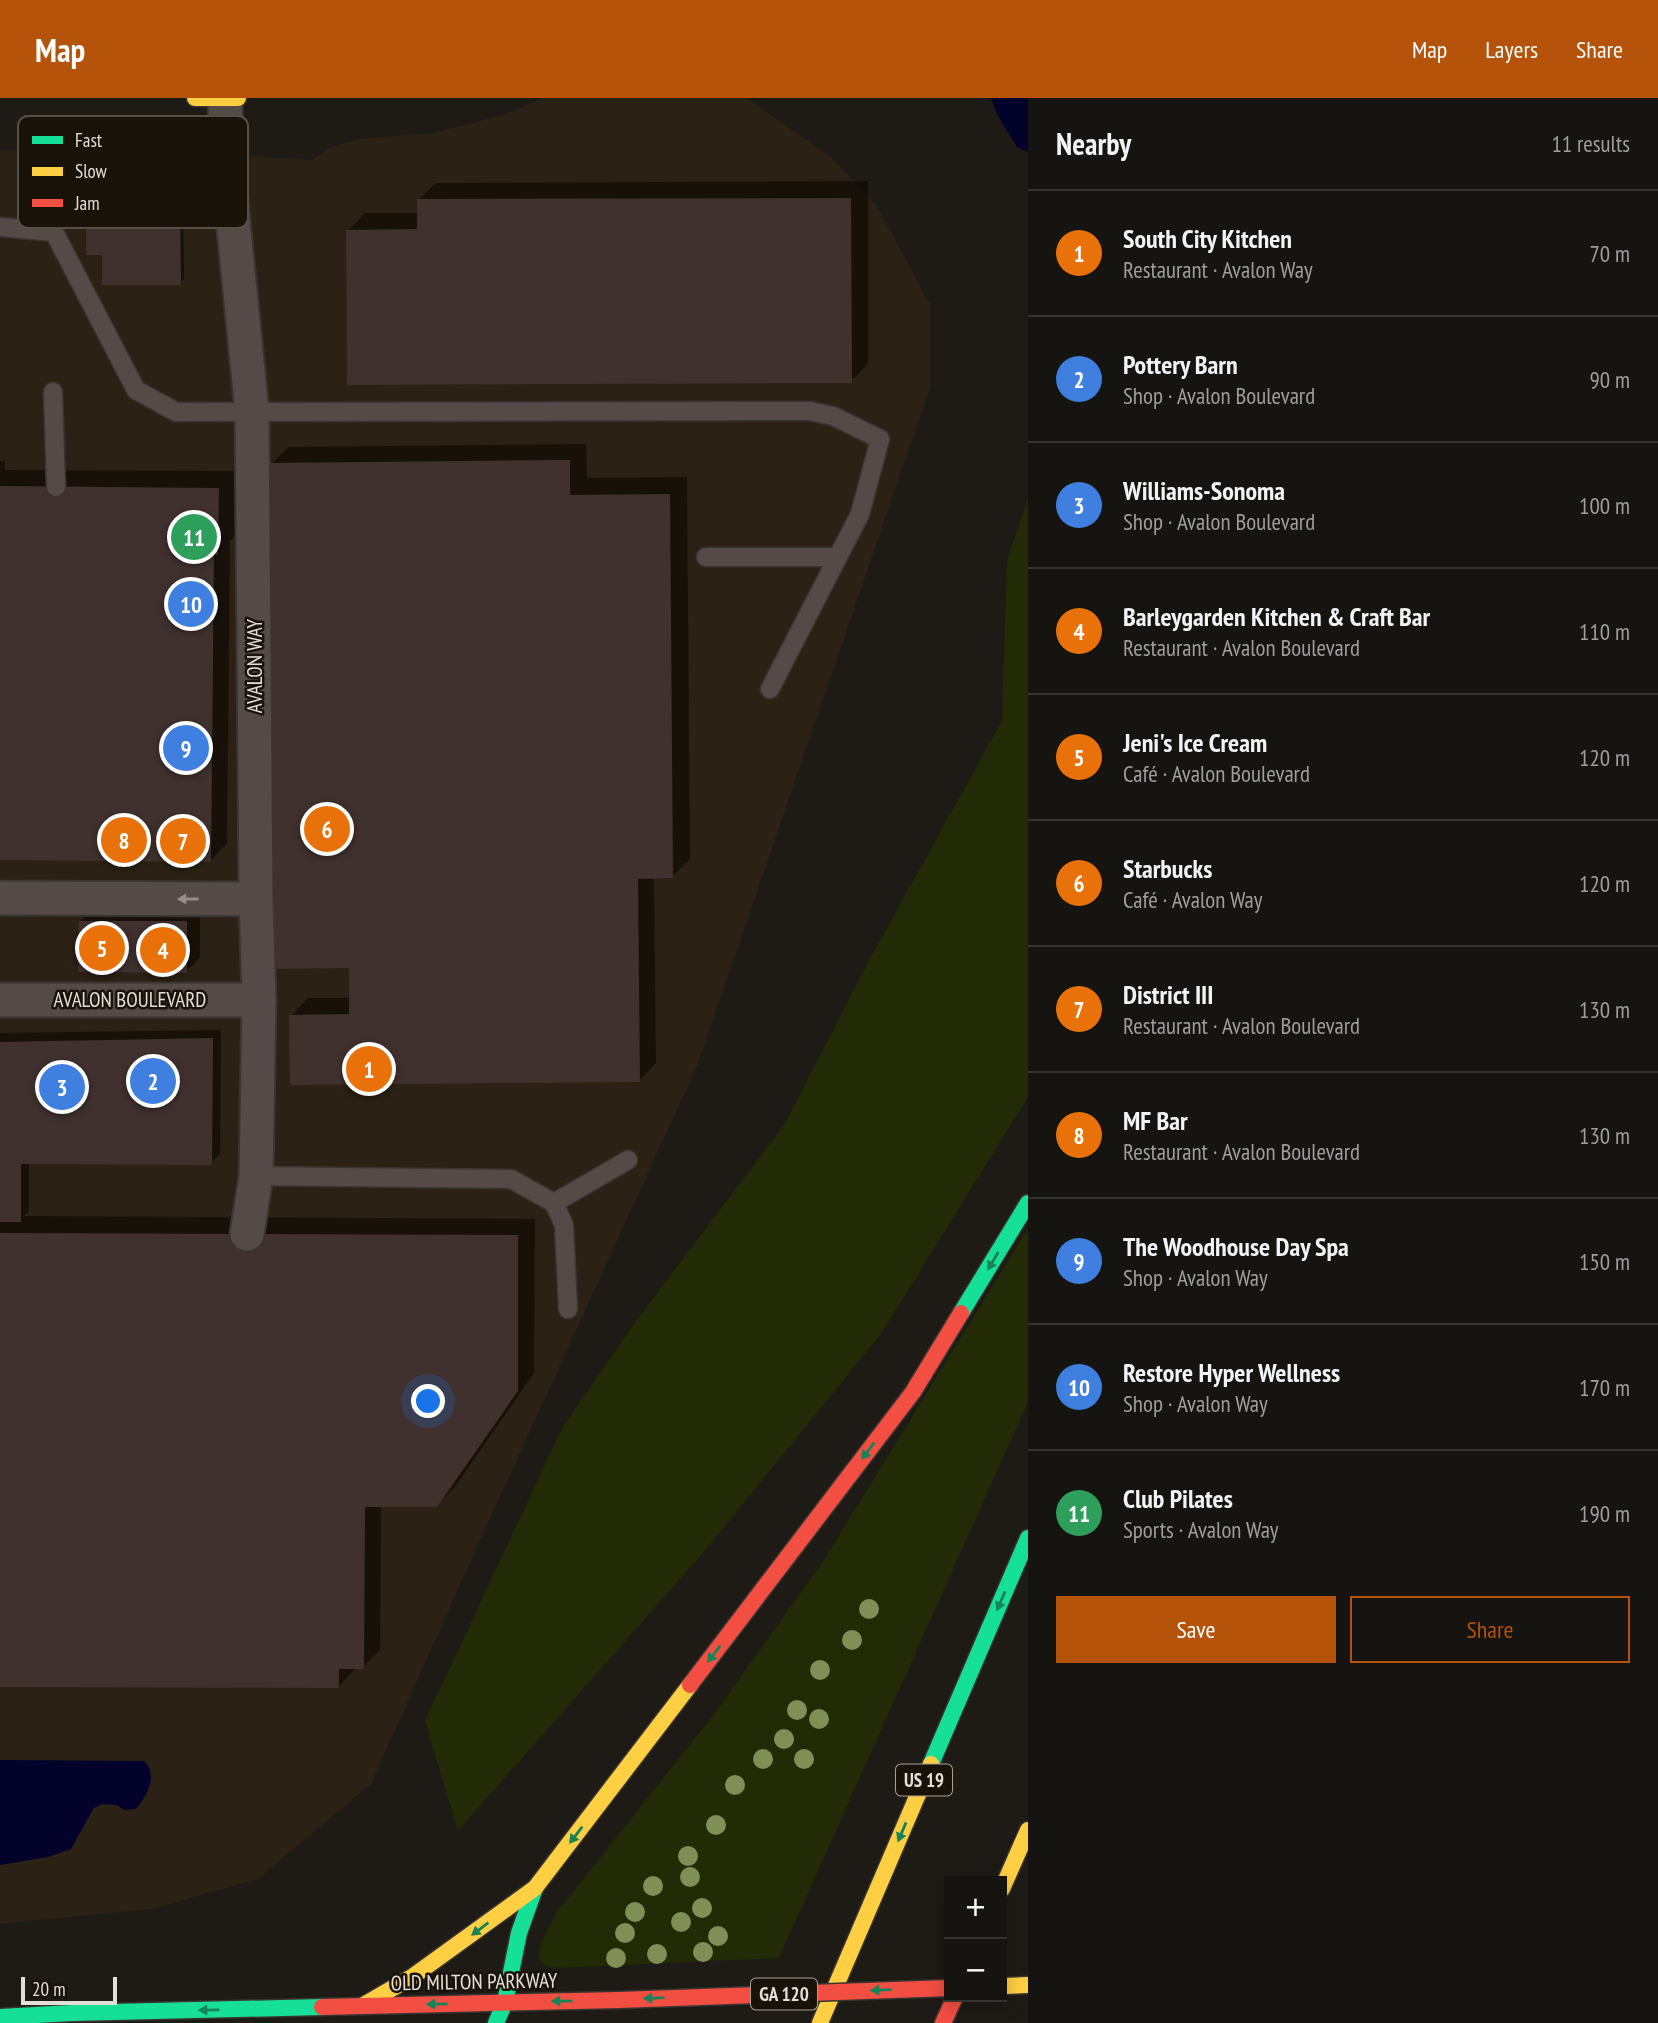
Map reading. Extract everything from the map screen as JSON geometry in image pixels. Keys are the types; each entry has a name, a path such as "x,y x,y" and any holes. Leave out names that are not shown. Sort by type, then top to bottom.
{"main road":[{"path":"195,98 238,98"},
{"path":"362,2006 412,1977 535,1888 913,1392 1028,1203"},
{"name":"US 19","path":"820,2023 1028,1538"},
{"path":"1007,1878 1028,1830"},
{"path":"496,2023 505,2002 519,1933 535,1888"},
{"path":"1007,1986 1028,1985"},
{"name":"OLD MILTON PARKWAY","path":"0,2017 944,1988"},
{"path":"943,2023 953,2002"}],"street":[{"name":"AVALON WAY","path":"225,98 225,116"},
{"name":"AVALON WAY","path":"234,228 252,412 259,1000 256,1176 247,1234"},
{"path":"0,898 256,899"},
{"name":"AVALON BOULEVARD","path":"0,1000 259,1000"}],"lane":[{"path":"0,227 54,232 136,390 176,412 810,411 833,416 880,439 860,514 770,690"},
{"path":"53,392 56,487"},
{"path":"706,557 838,557"},
{"path":"554,1203 628,1160"},
{"path":"256,1176 510,1179 554,1203 564,1226 568,1309"}],"shaded area":[{"path":"543,98 746,98 831,157 877,206 930,304 930,388 698,1064 371,1784 258,1879 152,1909 0,1924 0,151 18,151 18,228 248,228 248,156 312,160 329,148 357,139 433,133 506,114"}],"green space":[{"path":"1028,498 1028,1097 881,1334 703,1553 458,1831 425,1721 562,1428 636,1321 784,1125 872,955 1002,721 1007,561"},
{"path":"1028,1228 1028,1402 779,1958 557,1968 545,1966 539,1959 540,1946 557,1912 715,1713 824,1560"}],"water":[{"path":"991,98 1028,98 1028,152 1017,147 997,114"},
{"path":"0,1760 144,1761 151,1772 150,1785 136,1809 124,1810 117,1805 102,1804 94,1808 71,1849 48,1857 0,1865"}],"building":[{"path":"851,198 852,383 347,385 346,230 417,229 417,199"},
{"path":"86,228 180,228 181,285 102,285 102,255 86,255"},
{"path":"570,460 570,495 670,494 673,878 638,879 640,1082 290,1085 289,1015 349,1014 349,968 274,969 270,463"},
{"path":"0,486 219,488 218,555 214,555 211,862 0,860"},
{"path":"79,921 187,921 187,973 78,972"},
{"path":"213,1038 212,1165 21,1164 21,1222 0,1222 0,1042"},
{"path":"0,1233 518,1235 518,1391 437,1507 365,1507 364,1669 339,1669 339,1688 0,1687"}],"traffic: fast":[{"path":"961,1313 1028,1203"},
{"path":"931,1764 1028,1538"},
{"path":"496,2023 505,2002 519,1933 535,1888"},
{"path":"0,2017 322,2007"}],"traffic: slow":[{"path":"195,98 238,98"},
{"path":"362,2006 412,1977 535,1888 690,1685"},
{"path":"820,2023 931,1764"},
{"path":"1007,1878 1028,1830"},
{"path":"1007,1986 1028,1985"}],"traffic: jam":[{"path":"690,1685 913,1392 961,1313"},
{"path":"619,2000 944,1988"},
{"path":"322,2007 619,2000"},
{"path":"943,2023 953,2002"}],"place":[{"name":"Club Pilates","path":"194,537"},
{"name":"Restore Hyper Wellness","path":"191,604"},
{"name":"The Woodhouse Day Spa","path":"186,748"},
{"name":"Starbucks","path":"327,829"},
{"name":"MF Bar","path":"124,840"},
{"name":"District III","path":"183,841"},
{"name":"Jeni's Ice Cream","path":"102,948"},
{"name":"Barleygarden Kitchen & Craft Bar","path":"163,950"},
{"name":"South City Kitchen","path":"369,1069"},
{"name":"Pottery Barn","path":"153,1081"},
{"name":"Williams-Sonoma","path":"62,1087"}]}
